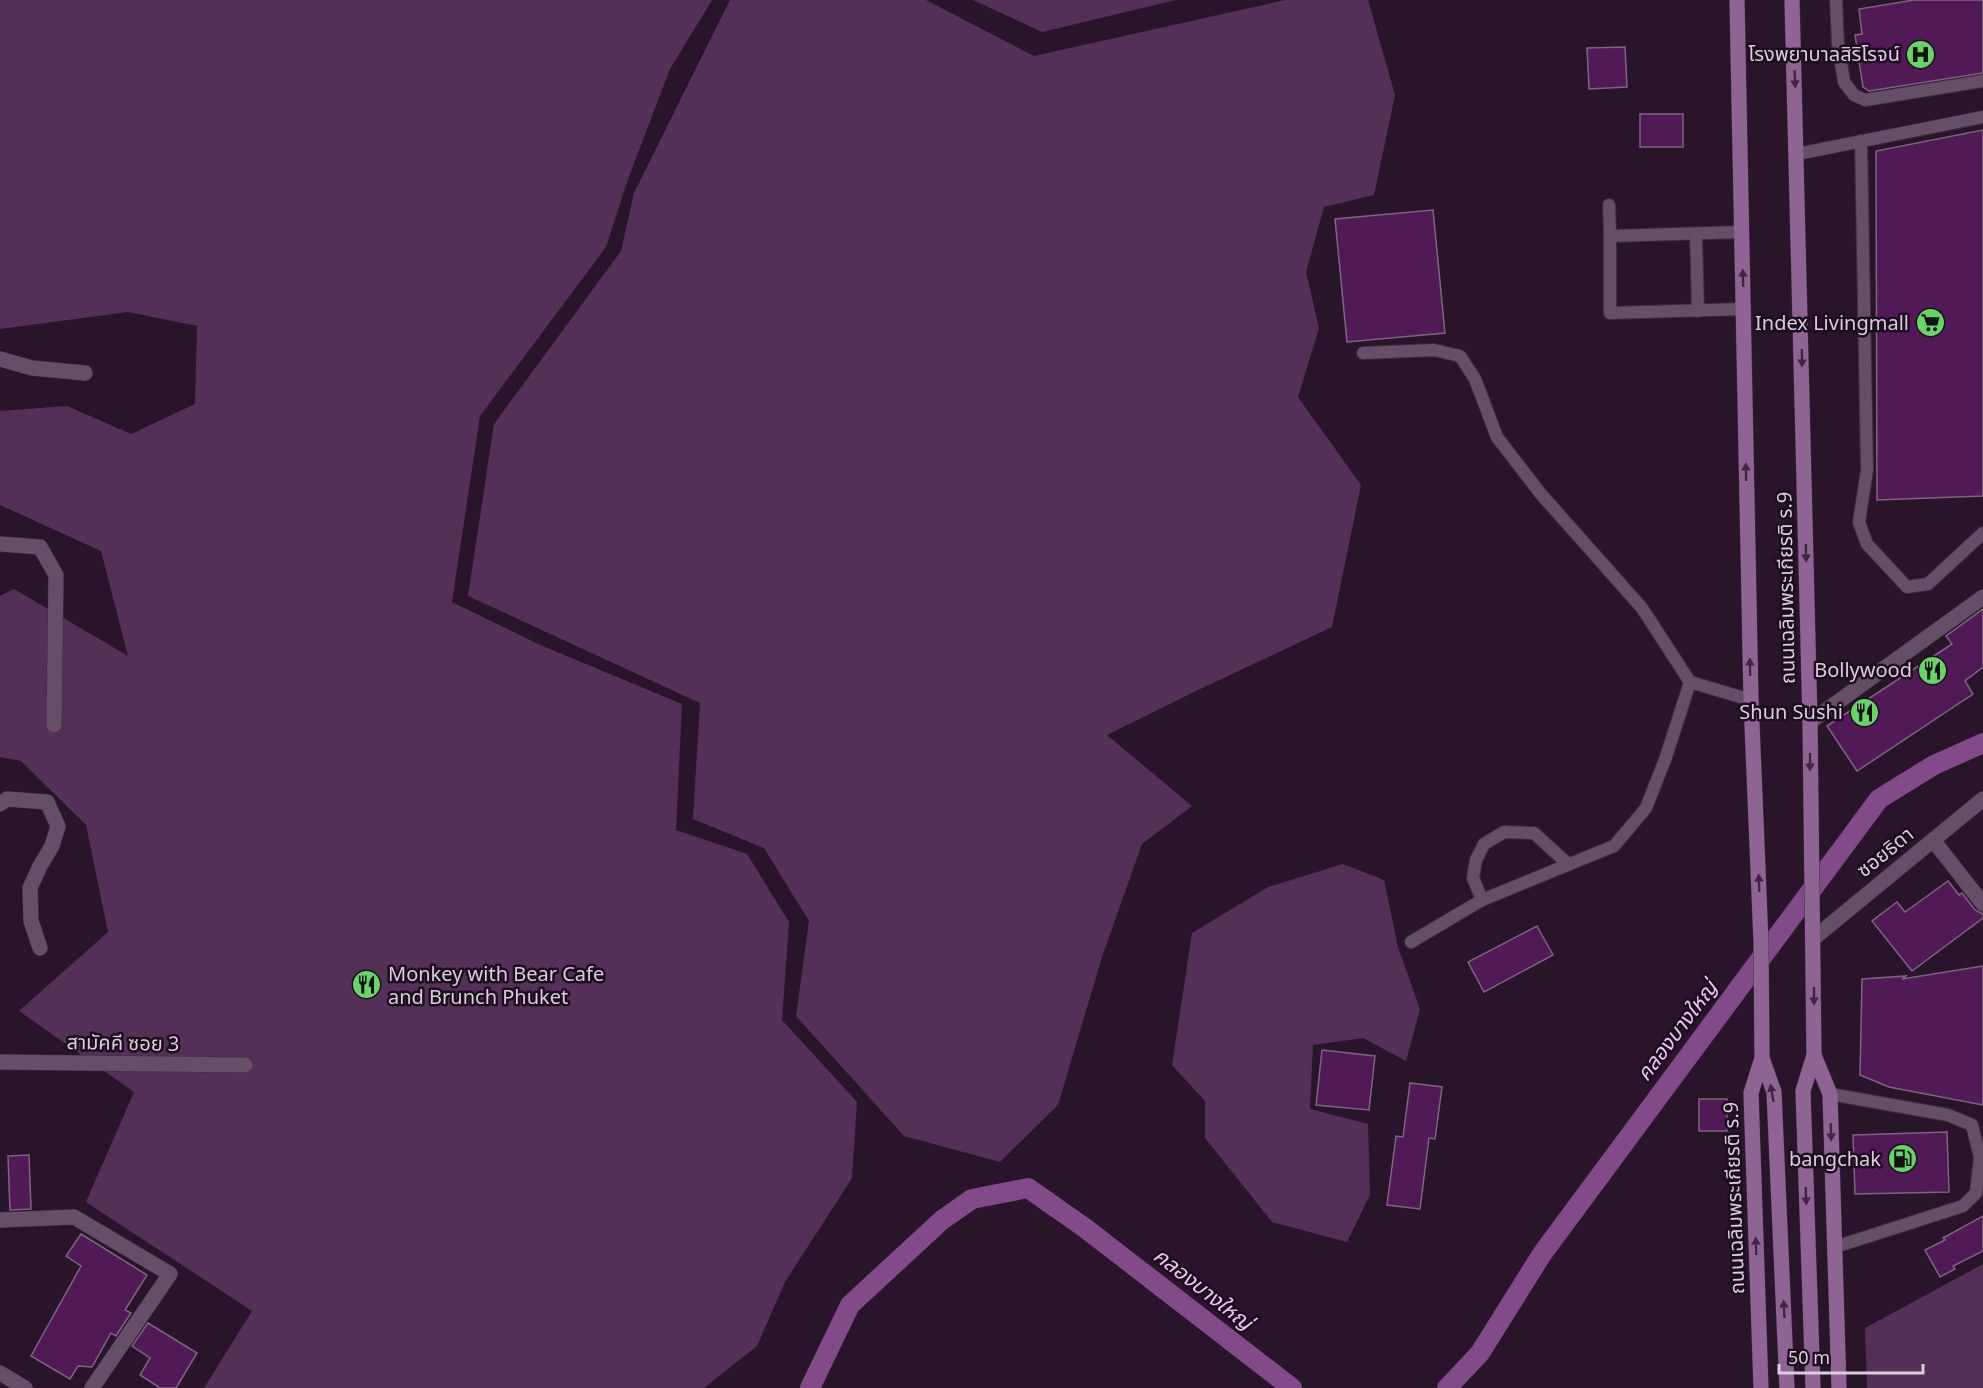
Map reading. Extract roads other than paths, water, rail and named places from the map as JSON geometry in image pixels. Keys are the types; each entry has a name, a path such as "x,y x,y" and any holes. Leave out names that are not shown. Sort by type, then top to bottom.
{"main road":[{"name":"ถนนเฉลิมพระเกียรติ ร.9","path":"1737,0 1751,700 1761,942 1762,1058 1751,1094 1761,1388"},
{"name":"ถนนเฉลิมพระเกียรติ ร.9","path":"1792,0 1814,901 1814,1055 1830,1094 1839,1388"},
{"path":"1813,1388 1803,1091 1814,1055"},
{"path":"1762,1058 1774,1092 1787,1388"}],"street":[{"path":"0,359 32,368 85,373"},
{"path":"0,543 40,547 56,575 54,726"},
{"path":"1810,722 1983,597"},
{"path":"0,804 7,799 47,802 58,826 52,846 30,888 31,921 40,948"},
{"name":"ซอยธิดา","path":"1814,938 1983,800"},
{"path":"1933,840 1983,904"},
{"name":"สามัคคี ซอย 3","path":"0,1062 244,1065"},
{"path":"0,1220 74,1216 170,1274 92,1388"},
{"path":"0,1373 25,1388"}],"lane":[{"path":"1836,0 1838,44 1844,82 1854,95 1865,100 1983,81"},
{"path":"1797,154 1983,117"},
{"path":"1861,141 1867,470 1860,522 1867,544 1907,587 1928,584 1983,533"},
{"path":"1609,205 1610,313 1743,309"},
{"path":"1610,236 1742,232"},
{"path":"1696,234 1698,311"},
{"path":"1363,353 1434,350 1460,356 1475,379 1497,437 1540,493 1642,608 1690,682 1751,700"},
{"path":"1411,942 1482,900 1614,846 1646,808 1666,757 1690,682"},
{"path":"1482,900 1473,878 1476,860 1484,844 1504,832 1534,833 1568,864"},
{"path":"1830,1094 1948,1115 1972,1125 1980,1157 1976,1193 1963,1206 1835,1247"}],"waterway":[{"name":"คลองบางใหญ่","path":"1447,1388 1480,1353 1542,1254 1879,799 1934,765 1983,743"},
{"path":"810,1388 850,1305 942,1220 972,1199 1028,1188 1085,1228 1292,1388"}],"place":[{"name":"โรงพยาบาลสิริโรจน์","path":"1921,54"},
{"name":"Index Livingmall","path":"1930,323"},
{"name":"Bollywood","path":"1933,670"},
{"name":"Shun Sushi","path":"1864,712"},
{"name":"Monkey with Bear Cafe and Brunch Phuket","path":"367,985"},
{"name":"bangchak","path":"1902,1159"}]}
